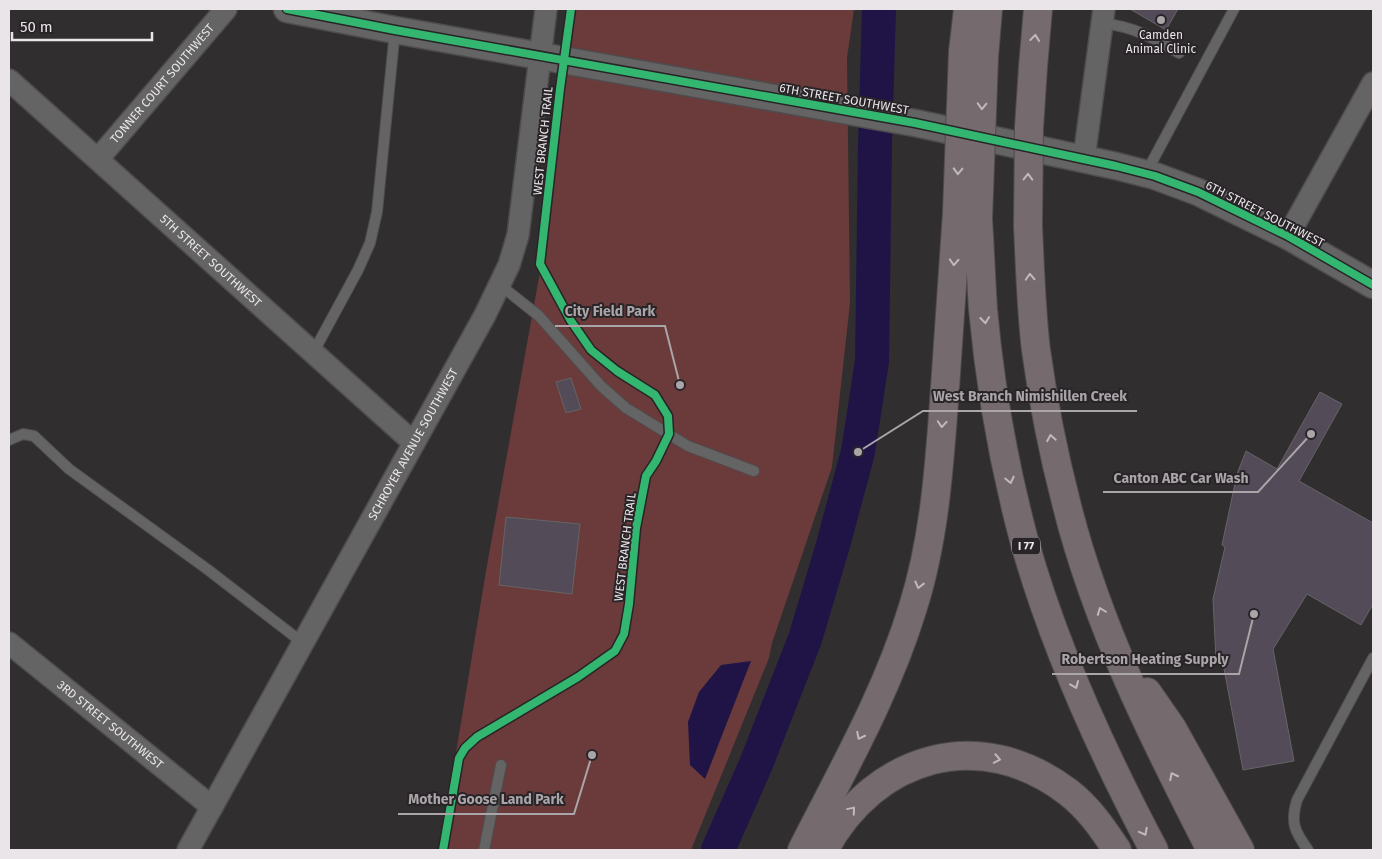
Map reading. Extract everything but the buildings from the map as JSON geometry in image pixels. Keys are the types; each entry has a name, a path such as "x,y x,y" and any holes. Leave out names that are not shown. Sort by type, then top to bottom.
{"highway":[{"path":"968,9 974,54"},
{"name":"I 77","path":"988,9 974,54 968,216 1003,447 1024,540 1068,666 1100,743 1154,850"},
{"path":"1038,9 1029,128 1028,226 1036,351 1052,444 1066,504 1082,556 1114,644 1158,746 1211,850"},
{"path":"802,850 885,685 897,657 914,606 925,564 937,478 950,322 968,216"},
{"path":"1114,644 1172,728 1240,850"},
{"path":"824,850 847,815 864,796 882,782 917,764 946,757 971,755 998,758 1025,767 1050,779 1088,810 1117,850"}],"street":[{"name":"TONNER COURT SOUTHWEST","path":"98,159 226,9"},
{"name":"6TH STREET SOUTHWEST","path":"287,9 915,123 1084,158 1146,174 1198,192 1288,236 1373,284"},
{"name":"SCHROYER AVENUE SOUTHWEST","path":"188,850 485,314 509,265 518,235 546,9"},
{"path":"1084,158 1103,16"},
{"name":"5TH STREET SOUTHWEST","path":"9,80 414,443"},
{"path":"1288,236 1373,83"},
{"name":"3RD STREET SOUTHWEST","path":"9,643 212,807"}],"lane":[{"path":"1146,174 1234,9"},
{"path":"1103,16 1139,31 1179,53"},
{"path":"313,353 358,270 370,243 377,212 395,30"},
{"path":"500,285 539,316 601,386 626,408 688,446 754,471"},
{"path":"9,440 23,434 34,436 69,468 207,569 303,643"},
{"path":"1308,850 1295,827 1293,816 1297,800 1373,658"},
{"path":"484,850 501,765"}],"shaded area":[{"path":"574,9 854,9 847,58 850,303 832,467 772,643 769,658 691,850 440,850 486,571 545,244"},
{"path":"751,661 705,779 690,765 688,722 699,692 721,665"}],"waterway":[{"path":"718,850 756,764 805,639 858,452 872,361 879,9"}],"cycle path":[{"path":"287,9 915,123 1116,166 1155,176 1198,192 1288,236 1373,285"},
{"name":"WEST BRANCH TRAIL","path":"443,850 459,758 465,748 477,737 578,677 615,651 624,634 629,604 636,528 646,476 656,461 669,434 668,416 655,395 617,371 591,350 571,321 540,264 571,9"}],"place":[{"name":"Camden Animal Clinic","path":"1161,20"},
{"name":"City Field Park","path":"680,385"},
{"name":"Canton ABC Car Wash","path":"1311,434"},
{"name":"West Branch Nimishillen Creek","path":"858,452"},
{"name":"Robertson Heating Supply","path":"1254,614"},
{"name":"Mother Goose Land Park","path":"592,755"}]}
